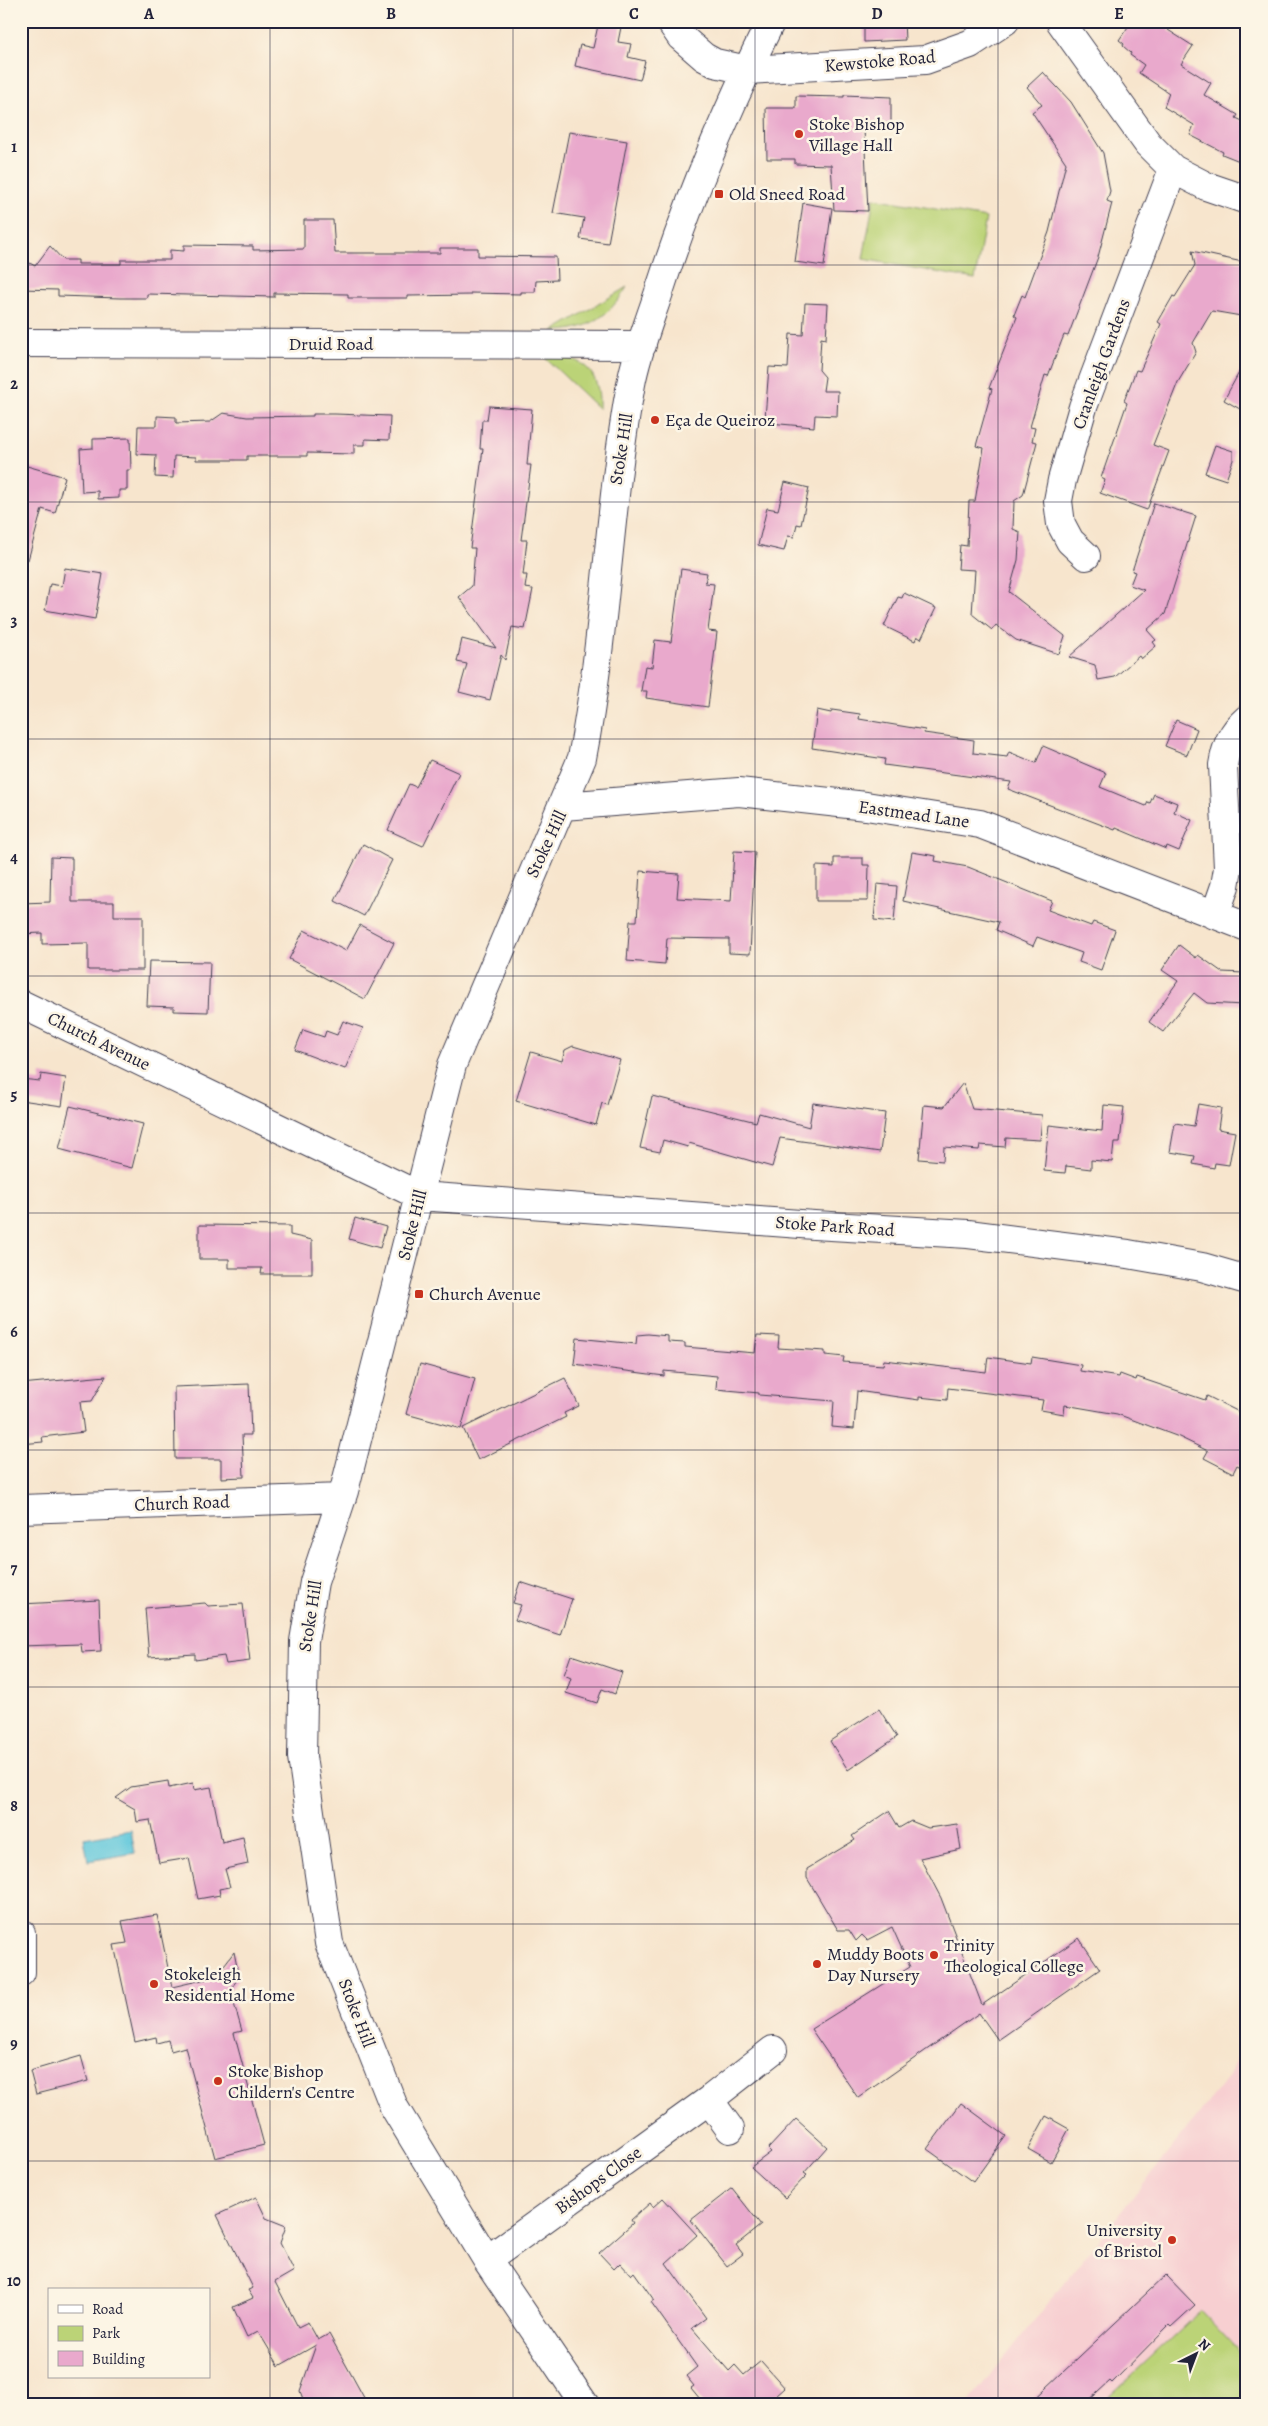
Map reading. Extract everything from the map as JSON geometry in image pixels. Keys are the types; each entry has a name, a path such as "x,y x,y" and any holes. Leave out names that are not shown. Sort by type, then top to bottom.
{"street":[{"path":"670,21 681,38 704,57 715,63 746,70"},
{"name":"Stoke Hill","path":"585,2405 487,2260 394,2107 329,1943 302,1757 304,1641 314,1582 342,1498 452,1064 582,758 592,707 613,496 632,381 642,345 680,226 746,70 771,21"},
{"name":"Kewstoke Road","path":"746,70 925,60 970,44 1005,21"},
{"path":"1060,21 1148,144 1173,169 1206,186 1247,200"},
{"name":"Cranleigh Gardens","path":"1086,556 1070,541 1061,524 1058,501 1062,480 1083,407 1173,169"},
{"name":"Druid Road","path":"21,343 642,345"},
{"path":"1215,914 1225,886 1228,868 1223,765 1225,752 1230,738 1247,719"},
{"name":"Eastmead Lane","path":"563,806 739,792 866,806 980,824 1247,927"},
{"name":"Church Avenue","path":"21,1004 420,1196"},
{"name":"Stoke Park Road","path":"420,1196 814,1225 968,1234 1128,1254 1202,1267 1247,1280"},
{"name":"Church Road","path":"21,1509 342,1498"},
{"path":"21,1933 21,1972"},
{"name":"Bishops Close","path":"487,2260 709,2100 774,2050"},
{"path":"709,2100 730,2129"}],"shaded area":[{"name":"University of Bristol","path":"1247,2031 1247,2405 967,2405 1229,2076"}],"green space":[{"path":"874,198 986,218 975,279 863,259"},
{"path":"627,287 613,307 596,320 576,328 553,331"},
{"path":"542,355 567,358 577,361 586,367 596,383 599,395 599,409"},
{"path":"1200,2311 1247,2361 1247,2405 1100,2405"}],"water":[{"path":"131,1830 135,1853 88,1861 84,1838"}],"building":[{"path":"599,21 621,27 618,42 631,44 628,57 645,61 640,80 575,66 580,45 593,48"},
{"path":"864,21 904,21 905,40 864,42"},
{"path":"1132,21 1173,21 1168,30 1193,46 1181,64 1211,83 1204,95 1238,115 1236,118 1247,123 1247,164 1222,154 1223,152 1190,135 1194,125 1164,107 1169,93 1139,73 1144,65 1130,55 1131,53 1119,40"},
{"path":"1043,72 1071,102 1103,153 1110,191 1107,201 1112,203 1098,257 1068,336 1064,335 1048,376 1045,375 1030,427 1035,428 1032,441 1037,442 1023,495 1014,501 1013,529 1020,532 1018,560 1009,592 1065,636 1059,654 1016,640 996,625 992,630 972,614 975,570 958,569 960,545 967,546 969,501 975,501 984,448 976,446 992,389 989,388 1017,317 1014,315 1022,295 1025,297 1049,232 1066,163 1032,112 1042,105 1027,87"},
{"path":"844,95 891,97 891,130 864,129 868,211 834,210 831,165 795,164 795,159 767,159 766,108 796,108 796,96 844,97"},
{"path":"569,132 627,141 608,243 580,239 584,218 553,213"},
{"path":"803,203 832,208 824,266 795,262"},
{"path":"304,220 333,220 335,253 440,253 440,248 478,248 478,256 556,257 557,280 536,281 535,292 521,292 521,294 470,293 470,295 408,296 408,298 348,298 348,294 274,293 274,297 147,294 147,298 120,298 58,296 58,290 21,289 21,258 35,266 50,246 63,260 78,260 78,264 121,264 121,260 170,260 170,250 184,251 184,245 253,246 253,250 304,249"},
{"path":"1192,251 1247,263 1247,317 1212,311 1193,343 1196,352 1178,382 1153,445 1169,451 1147,510 1100,493 1105,480 1101,478 1127,403 1124,401 1136,370 1140,371 1161,324 1158,322 1173,296 1175,297 1195,265"},
{"path":"805,303 828,304 826,339 821,338 819,370 825,377 823,391 838,391 837,416 815,415 814,427 769,423 770,419 765,418 769,367 788,368 790,334 803,335"},
{"path":"1247,358 1247,413 1224,400"},
{"path":"489,406 532,409 527,465 531,465 521,540 527,540 523,575 527,575 525,588 533,589 525,629 512,627 505,660 501,655 490,700 459,692 467,664 457,662 462,639 496,648 459,597 472,586 475,548 470,548 483,449 480,449 482,420 487,420"},
{"path":"223,413 247,417 313,416 313,414 390,416 389,440 365,439 365,445 354,445 354,454 307,453 307,456 247,456 247,460 196,460 196,457 174,456 173,478 155,477 156,455 137,454 138,426 157,426 157,416 176,417 176,423 210,422"},
{"path":"130,438 131,470 127,470 127,490 119,490 119,498 98,499 98,491 82,492 80,449 93,448 93,439"},
{"path":"1215,445 1233,451 1233,460 1226,480 1205,473"},
{"path":"27,466 65,477 55,513 42,509 28,560 21,559 21,487"},
{"path":"785,482 809,488 801,525 797,524 794,537 788,536 784,551 758,545 767,508 778,510"},
{"path":"1154,503 1196,516 1165,614 1147,630 1156,640 1153,642 1156,646 1141,659 1139,656 1115,677 1098,680 1095,665 1069,657 1144,590 1130,585 1135,572 1132,571"},
{"path":"65,568 103,574 95,619 45,610 50,584 62,586"},
{"path":"681,569 707,573 705,583 714,584 708,631 717,632 708,707 646,698 647,691 641,691 645,666 652,667 655,640 671,642"},
{"path":"904,593 936,608 921,639 917,636 915,641 884,626 898,597 902,598"},
{"path":"817,710 831,713 832,710 860,714 859,719 925,730 924,733 974,740 973,753 1007,757 1009,752 1036,763 1043,746 1106,773 1100,787 1146,806 1148,802 1150,803 1154,794 1177,803 1174,812 1192,820 1179,851 1167,846 1166,849 1116,828 1115,830 1008,789 1011,782 884,765 885,759 812,748"},
{"path":"1176,720 1197,729 1187,755 1165,746"},
{"path":"430,760 459,773 423,846 388,830 409,784 416,787"},
{"path":"363,844 392,860 364,916 335,901"},
{"path":"734,851 755,852 750,954 729,953 729,939 667,938 665,964 627,961 630,921 637,921 640,871 679,874 677,898 731,901"},
{"path":"912,852 936,856 935,861 968,867 1052,901 1048,910 1091,926 1093,922 1115,930 1101,970 1079,962 1082,953 1037,937 1033,946 996,930 999,922 903,901"},
{"path":"51,857 72,858 72,902 114,902 114,916 143,916 143,970 88,970 88,943 42,944 42,933 21,934 21,903 50,902"},
{"path":"834,858 863,858 863,865 869,865 868,901 816,901 816,866 834,867"},
{"path":"877,884 897,886 894,922 874,920"},
{"path":"360,925 394,943 365,999 289,959 304,930 346,951"},
{"path":"1179,945 1196,958 1198,955 1222,972 1244,973 1243,1005 1207,1003 1194,993 1163,1032 1149,1022 1178,981 1162,970"},
{"path":"149,961 210,962 208,1012 174,1011 174,1007 147,1006"},
{"path":"343,1021 363,1028 345,1069 295,1050 303,1030 324,1037 326,1031 337,1035"},
{"path":"573,1046 620,1060 607,1105 602,1103 596,1125 516,1101 531,1052 562,1061 565,1050"},
{"path":"41,1074 66,1078 62,1106 21,1100 21,1079 40,1081"},
{"path":"963,1083 972,1109 1042,1115 1040,1140 1006,1138 1005,1147 980,1145 979,1150 944,1147 943,1161 919,1159 924,1105 944,1107"},
{"path":"652,1096 756,1122 759,1113 809,1127 813,1103 885,1113 880,1152 780,1138 772,1167 689,1143 688,1147 663,1140 660,1152 640,1148"},
{"path":"1198,1104 1221,1108 1218,1129 1235,1132 1229,1165 1215,1163 1214,1168 1193,1164 1195,1156 1170,1152 1175,1123 1194,1126"},
{"path":"1104,1105 1124,1107 1120,1142 1114,1142 1112,1162 1091,1160 1091,1169 1066,1166 1065,1173 1044,1171 1049,1125 1102,1131"},
{"path":"70,1106 143,1124 132,1168 59,1149"},
{"path":"355,1218 386,1227 380,1248 349,1239"},
{"path":"199,1225 290,1226 290,1235 312,1240 312,1274 261,1274 262,1268 229,1268 229,1259 199,1259"},
{"path":"637,1335 668,1336 668,1342 685,1343 685,1347 755,1353 757,1335 779,1336 778,1348 825,1351 825,1355 844,1357 843,1362 883,1365 884,1360 986,1372 988,1357 1031,1363 1032,1357 1081,1365 1080,1371 1119,1377 1120,1374 1136,1380 1137,1377 1205,1400 1207,1396 1247,1416 1247,1470 1237,1465 1233,1473 1204,1458 1208,1451 1179,1437 1117,1414 1065,1405 1064,1414 1041,1410 1043,1400 948,1388 947,1400 919,1397 919,1400 857,1391 854,1429 832,1427 834,1401 759,1395 759,1393 716,1389 717,1376 664,1371 664,1376 574,1364 577,1338 636,1344"},
{"path":"420,1364 475,1379 461,1429 406,1414"},
{"path":"106,1376 92,1401 80,1402 84,1432 42,1437 43,1442 21,1444 21,1384"},
{"path":"565,1378 579,1406 564,1413 566,1417 478,1460 463,1428"},
{"path":"249,1384 251,1435 242,1435 244,1477 221,1478 221,1459 175,1459 174,1387"},
{"path":"520,1582 572,1599 560,1635 515,1620 521,1605 513,1603"},
{"path":"99,1600 101,1651 82,1652 81,1644 21,1646 21,1604"},
{"path":"205,1603 208,1606 243,1604 250,1661 226,1664 224,1656 195,1660 195,1654 149,1657 145,1608"},
{"path":"571,1655 622,1672 615,1694 602,1689 597,1703 566,1693 571,1678 564,1675"},
{"path":"879,1709 897,1737 848,1770 830,1741"},
{"path":"168,1781 169,1788 193,1783 194,1790 211,1787 222,1842 243,1837 248,1864 225,1869 230,1887 219,1889 220,1895 198,1899 189,1858 159,1863 150,1820 137,1822 135,1809 116,1798 131,1787"},
{"name":"Trinity Theological College","path":"889,1811 899,1828 911,1821 928,1828 957,1824 961,1849 920,1858 941,1898 982,2005 1079,1938 1100,1969 998,2040 979,2013 858,2098 811,2029 910,1967 892,1927 867,1940 862,1935 856,1941 849,1930 838,1930 807,1878 807,1869 855,1840 852,1836"},
{"path":"157,1915 172,1987 215,1977 234,1952 239,1977 230,1990 242,2031 234,2033 264,2145 215,2158 185,2047 171,2051 168,2040 157,2043 156,2037 135,2042 114,1945 127,1943 122,1921"},
{"path":"81,2056 88,2081 36,2094 30,2071"},
{"path":"961,2103 1006,2136 973,2182 927,2149"},
{"path":"1046,2116 1069,2129 1051,2162 1028,2149"},
{"path":"796,2119 827,2147 804,2173 807,2175 785,2198 751,2167 771,2152 768,2149"},
{"path":"732,2188 761,2225 736,2245 743,2254 727,2266 691,2220"},
{"path":"256,2197 266,2218 286,2226 280,2243 294,2271 275,2282 298,2327 308,2322 318,2340 329,2334 368,2405 313,2405 303,2399 300,2391 316,2345 279,2366 258,2331 247,2337 233,2307 253,2298 248,2290 253,2288 217,2215"},
{"path":"663,2198 697,2235 666,2263 706,2318 692,2328 729,2371 735,2365 744,2375 761,2361 785,2388 766,2405 705,2405 691,2388 694,2386 686,2376 697,2367 651,2302 654,2300 634,2272 631,2275 620,2263 614,2269 599,2253 633,2223 631,2220 650,2203 653,2207"},
{"path":"1166,2275 1195,2305 1171,2327 1169,2325 1112,2383 1110,2381 1084,2405 1028,2405"}],"place":[{"name":"Stoke Bishop Village Hall","path":"799,134"},
{"name":"Old Sneed Road","path":"719,194"},
{"name":"Eça de Queiroz","path":"655,420"},
{"name":"Church Avenue","path":"419,1294"},
{"name":"Trinity Theological College","path":"934,1955"},
{"name":"Muddy Boots Day Nursery","path":"817,1964"},
{"name":"Stokeleigh Residential Home","path":"154,1984"},
{"name":"Stoke Bishop Childern's Centre","path":"218,2081"},
{"name":"University of Bristol","path":"1172,2240"}]}
